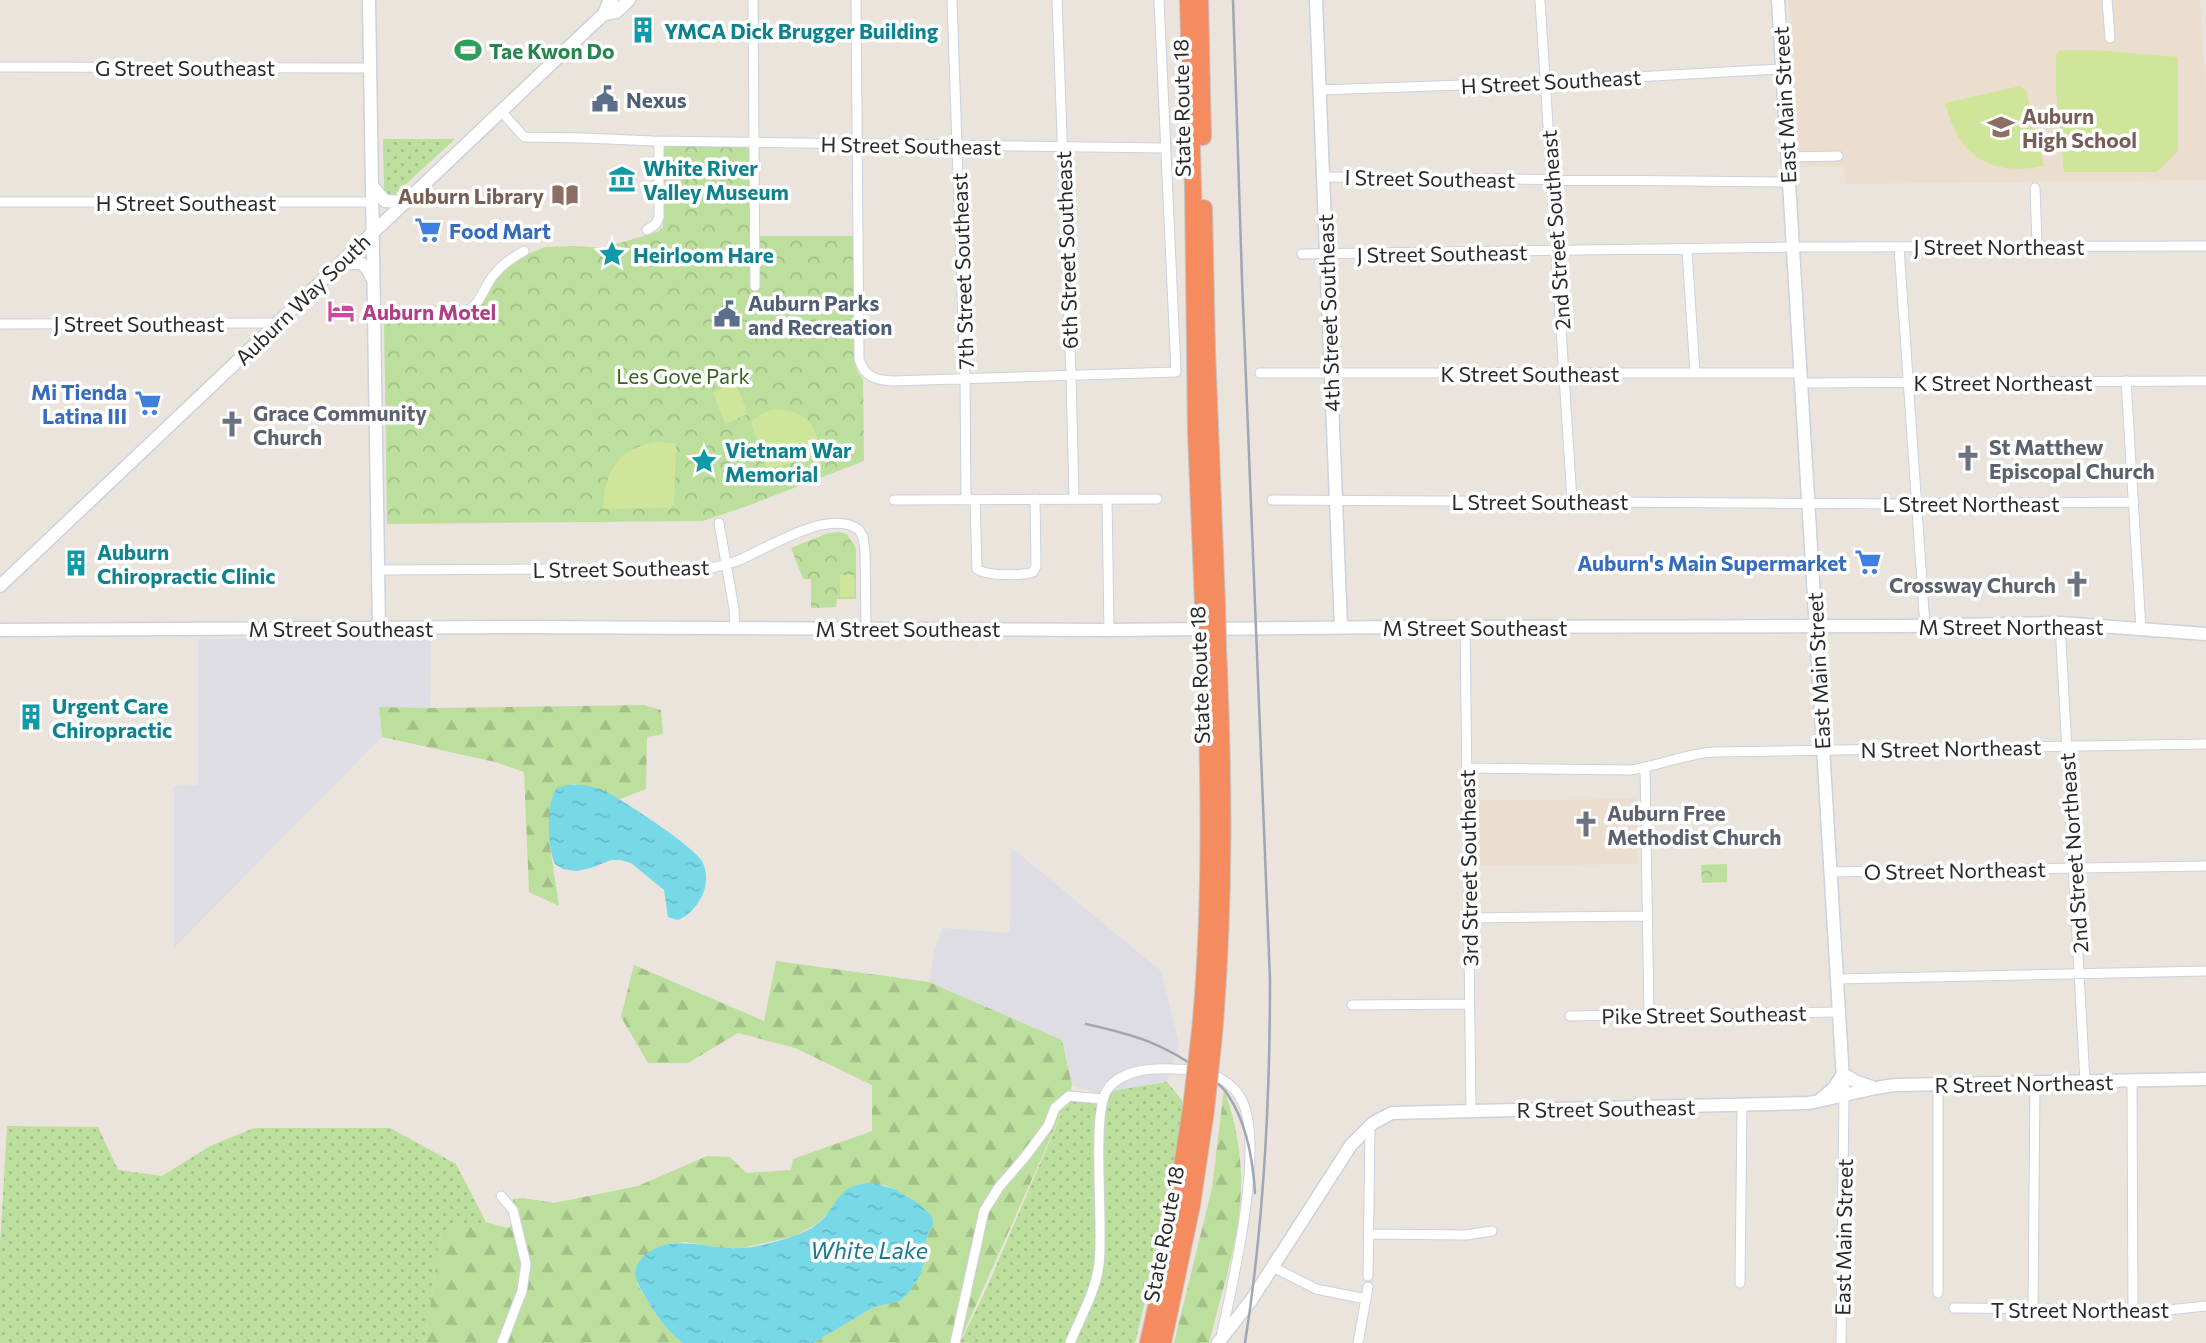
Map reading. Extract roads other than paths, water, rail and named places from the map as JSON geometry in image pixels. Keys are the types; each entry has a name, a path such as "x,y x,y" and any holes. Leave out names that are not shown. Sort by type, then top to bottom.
{"highway":[{"name":"State Route 18","path":"1188,0 1196,434 1210,604"},
{"name":"State Route 18","path":"1163,1343 1186,1235 1207,1033 1212,648 1200,0"},
{"name":"State Route 18","path":"1148,1343 1199,1109"}],"main road":[{"path":"369,0 379,627"},
{"name":"Auburn Way South","path":"0,586 604,13 612,0"},
{"name":"Auburn Way South","path":"604,13 616,12 629,0"},
{"name":"4th Street Southeast","path":"1316,0 1341,627"},
{"name":"East Main Street","path":"1778,0 1844,1096"},
{"path":"372,186 385,201 404,202"},
{"path":"340,264 362,263 373,281"},
{"name":"M Street Northeast","path":"1815,626 2060,623 2206,634"},
{"name":"M Street Southeast","path":"4,628 1109,630 1815,626"},
{"path":"1819,1101 1835,1088 1843,1074 1873,1087"},
{"name":"R Street Northeast","path":"1844,1096 1873,1087 2206,1079"},
{"name":"R Street Southeast","path":"1370,1125 1392,1113 1742,1105 1819,1101 1844,1096"},
{"path":"1219,1342 1252,1299 1351,1146 1370,1125"}],"street":[{"path":"753,0 755,286"},
{"path":"856,0 859,359 867,373 873,378 884,380 1176,372 1159,0"},
{"name":"7th Street Southeast","path":"952,0 970,500 977,569 985,573 1033,572 1036,566 1035,499"},
{"name":"6th Street Southeast","path":"1057,0 1074,499"},
{"name":"2nd Street Southeast","path":"1540,0 1572,501"},
{"path":"2107,0 2110,38"},
{"name":"G Street Southeast","path":"0,67 370,68"},
{"name":"H Street Southeast","path":"1320,90 1545,82 1782,69"},
{"name":"H Street Southeast","path":"501,111 524,137 1164,148"},
{"path":"647,230 656,224 660,215 659,141"},
{"path":"1787,157 1838,156"},
{"name":"I Street Southeast","path":"1323,177 1789,182"},
{"path":"2035,188 2037,245"},
{"name":"H Street Southeast","path":"0,202 372,202"},
{"name":"J Street Northeast","path":"1793,247 2206,246"},
{"name":"J Street Southeast","path":"1302,254 1793,247"},
{"path":"1899,247 1925,626"},
{"path":"1687,250 1695,373"},
{"path":"374,313 467,311 474,306 502,266 524,251"},
{"name":"J Street Southeast","path":"0,324 277,323"},
{"name":"K Street Southeast","path":"1260,373 1695,373 1800,378"},
{"name":"K Street Northeast","path":"1800,378 1908,382 2206,381"},
{"path":"2126,381 2141,629"},
{"path":"1107,499 1109,630"},
{"path":"894,500 1157,499"},
{"name":"L Street Southeast","path":"1272,500 1808,502"},
{"name":"L Street Northeast","path":"1808,502 2134,502"},
{"path":"719,523 735,629"},
{"name":"L Street Southeast","path":"378,570 695,569 727,565 811,527 838,523 855,526 864,543 866,628"},
{"name":"2nd Street Northeast","path":"2060,623 2085,1082"},
{"name":"3rd Street Southeast","path":"1465,627 1471,1110"},
{"name":"N Street Northeast","path":"1467,768 1645,768 1698,753 2206,744"},
{"path":"1645,768 1649,1016"},
{"name":"O Street Northeast","path":"1830,872 2206,866"},
{"path":"1468,918 1646,916"},
{"path":"1837,979 2206,971"},
{"path":"1352,1005 1469,1004"},
{"name":"Pike Street Southeast","path":"1570,1016 1839,1012"},
{"path":"1070,1343 1099,1265 1102,1099 1111,1086 1123,1076 1140,1071 1175,1069 1203,1072 1221,1078 1234,1088 1243,1102 1249,1128 1248,1191 1231,1291 1219,1342"},
{"path":"2132,1081 2133,1310"},
{"path":"2033,1308 2035,1083"},
{"path":"1937,1293 1938,1084"},
{"path":"955,1343 984,1211 999,1187 1048,1126 1055,1108 1069,1096 1102,1099"},
{"name":"East Main Street","path":"1841,1343 1844,1096"},
{"path":"1740,1283 1742,1105"},
{"path":"1368,1276 1370,1125"},
{"path":"501,1196 513,1210 526,1264 522,1291 502,1343"},
{"path":"1369,1234 1466,1235 1492,1231"},
{"path":"1273,1267 1316,1289 1366,1299"},
{"path":"1358,1343 1368,1287"},
{"name":"T Street Northeast","path":"1954,1308 2181,1310 2206,1306"}],"water":[{"path":"567,785 600,789 654,822 696,854 704,865 706,884 703,894 691,911 678,920 668,917 664,890 631,863 611,860 576,871 563,869 555,864 549,837 549,814 553,794 557,788"},
{"name":"White Lake","path":"873,1183 894,1189 918,1203 932,1216 933,1224 926,1240 921,1274 907,1295 899,1301 874,1307 813,1343 683,1343 660,1320 638,1284 635,1272 638,1263 651,1250 675,1243 739,1248 779,1241 816,1225 845,1191 856,1185"}],"railway":[{"path":"1233,0 1270,980 1265,1162 1245,1343"},
{"path":"1086,1024 1134,1036 1162,1047 1223,1088 1235,1106 1244,1130 1251,1155 1255,1193"}],"place":[{"name":"YMCA Dick Brugger Building","path":"643,30"},
{"name":"Tae Kwon Do","path":"468,50"},
{"name":"Nexus","path":"605,99"},
{"name":"Auburn High School","path":"2001,127"},
{"name":"White River Valley Museum","path":"622,179"},
{"name":"Auburn Library","path":"565,195"},
{"name":"Food Mart","path":"428,230"},
{"name":"Heirloom Hare","path":"612,254"},
{"name":"Auburn Motel","path":"341,311"},
{"name":"Auburn Parks and Recreation","path":"727,314"},
{"name":"Mi Tienda Latina III","path":"148,403"},
{"name":"Grace Community Church","path":"232,424"},
{"name":"St Matthew Episcopal Church","path":"1968,458"},
{"name":"Vietnam War Memorial","path":"704,461"},
{"name":"Auburn's Main Supermarket","path":"1868,562"},
{"name":"Auburn Chiropractic Clinic","path":"76,563"},
{"name":"Crossway Church","path":"2077,584"},
{"name":"Urgent Care Chiropractic","path":"31,717"},
{"name":"Auburn Free Methodist Church","path":"1586,824"}],"park label":[{"name":"Les Gove Park","path":"683,375"}]}
